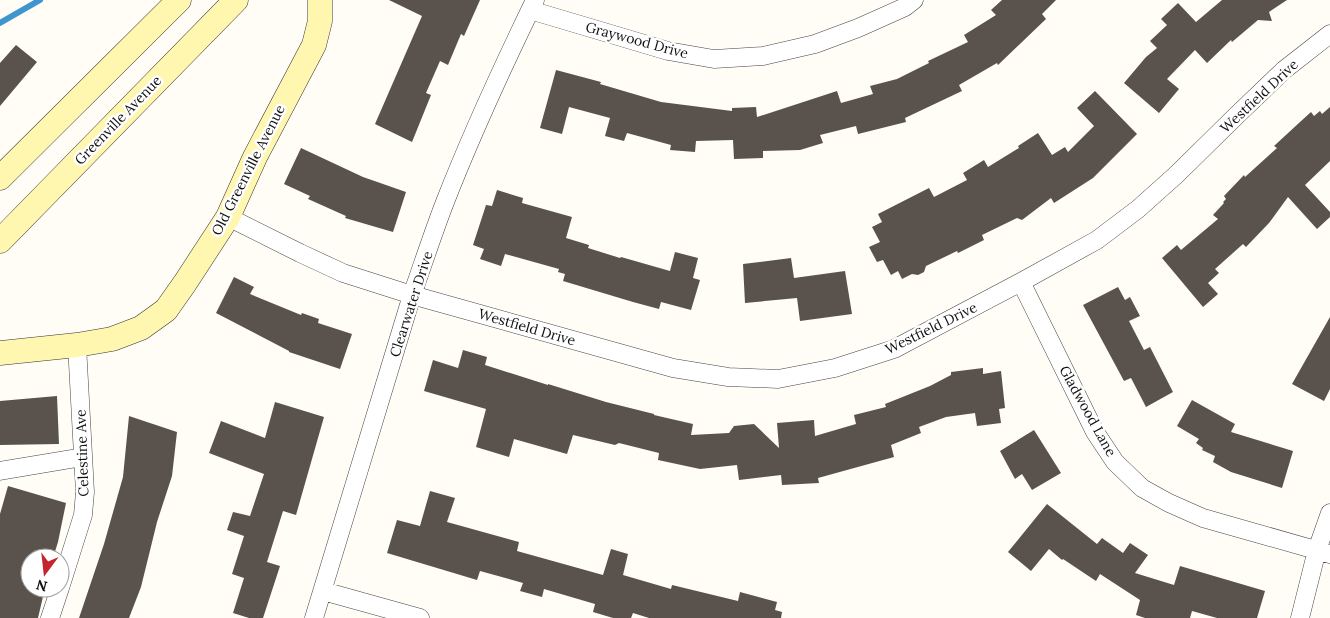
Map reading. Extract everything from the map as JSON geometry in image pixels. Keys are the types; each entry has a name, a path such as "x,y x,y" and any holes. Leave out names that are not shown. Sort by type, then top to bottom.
{"main road":[{"path":"0,178 179,0"},
{"name":"Greenville Avenue","path":"0,241 236,0"},
{"name":"Old Greenville Avenue","path":"0,353 78,345 112,339 141,328 166,310 228,217 258,150 314,45 320,22 320,0"}],"street":[{"name":"Graywood Drive","path":"533,5 668,51 714,59 762,56 815,44 858,28 905,7 914,0"},
{"name":"Clearwater Drive","path":"314,618 412,295 468,146 533,5"},
{"name":"Westfield Drive","path":"228,217 344,273 412,295 673,368 728,377 778,379 835,368 894,349 1097,240 1138,209 1176,175 1284,70 1330,34"},
{"name":"Gladwood Lane","path":"1021,282 1095,432 1115,462 1142,488 1169,503 1203,518 1324,552"},
{"name":"Celestine Ave","path":"70,556 83,515 85,492 78,345"},
{"path":"0,471 83,457"},
{"path":"1300,618 1324,552 1330,513"},
{"path":"323,591 420,618"},
{"name":"Celestine Ave","path":"50,618 57,598"}],"building":[{"path":"389,0 480,0 464,36 461,34 448,65 440,61 426,93 431,95 412,142 375,124 422,16"},
{"path":"1002,0 1056,0 1042,14 1046,19 998,65 997,63 959,85 962,91 905,118 906,122 858,134 856,126 820,135 823,143 800,150 763,151 763,158 734,159 733,140 696,141 695,152 670,150 671,145 627,133 624,141 605,136 610,118 569,107 562,134 540,128 556,70 601,82 600,84 661,102 732,111 732,108 756,107 757,117 837,91 841,103 873,94 870,86 897,79 929,63 928,61 968,42 964,35 996,15 991,10"},
{"path":"1222,0 1287,0 1269,12 1272,21 1258,20 1232,42 1231,40 1207,63 1195,50 1167,79 1179,89 1159,113 1124,83 1146,57 1157,48 1150,41 1167,25 1161,19 1178,3 1196,22"},
{"path":"16,45 37,62 0,106 0,63"},
{"path":"1095,91 1137,134 1093,178 1054,203 1051,198 1022,220 1017,218 982,235 984,240 926,266 924,272 918,275 912,274 902,279 898,271 891,275 883,260 877,262 869,247 880,242 872,227 882,222 878,214 929,188 934,197 967,180 963,173 984,160 988,167 1019,148 1018,146 1038,133 1052,155 1065,147 1068,152 1094,126 1077,108"},
{"path":"1330,107 1330,161 1305,185 1330,212 1330,217 1317,229 1288,197 1269,223 1246,247 1243,244 1215,269 1219,273 1208,283 1218,294 1203,307 1162,258 1177,245 1181,250 1218,219 1213,215 1224,203 1226,199 1224,196 1244,175 1245,177 1277,148 1274,146 1311,112 1314,116 1320,111 1322,114"},
{"path":"301,148 363,177 406,192 393,232 345,218 346,216 308,199 310,196 284,184"},
{"path":"497,190 523,198 522,203 572,217 566,238 589,245 588,248 670,271 675,252 698,258 693,278 700,280 691,310 661,302 659,309 563,281 565,274 558,272 559,269 505,254 501,266 480,259 484,249 473,245 486,205 492,206"},
{"path":"791,258 794,278 845,271 852,314 800,321 797,298 745,303 743,264"},
{"path":"234,277 254,287 250,294 301,315 302,313 319,319 318,323 352,334 340,369 289,352 216,313"},
{"path":"1118,287 1125,300 1130,297 1140,316 1129,321 1144,350 1150,347 1173,392 1146,407 1131,378 1124,381 1083,305"},
{"path":"1330,317 1330,389 1324,401 1292,384"},
{"path":"463,350 487,357 485,365 606,402 693,424 691,435 729,433 734,426 754,424 779,448 777,423 814,420 815,436 856,424 854,415 886,407 885,404 930,386 951,375 951,372 983,368 983,374 1001,371 1005,408 999,409 1001,423 977,426 975,413 946,417 919,427 921,433 891,445 894,457 818,478 819,483 782,485 781,475 739,480 737,465 700,469 658,460 659,453 619,443 615,445 573,435 567,454 514,439 509,457 476,447 486,409 424,391 433,360 458,368"},
{"path":"57,396 59,444 0,445 0,401"},
{"path":"1192,400 1235,424 1231,432 1293,451 1282,488 1231,472 1213,462 1215,456 1202,450 1203,448 1196,443 1199,439 1177,426"},
{"path":"275,402 324,417 296,515 283,511 267,562 280,566 263,618 249,618 233,613 244,578 232,574 244,536 227,530 233,512 250,516 264,474 209,453 221,421 265,438"},
{"path":"129,416 177,432 172,476 157,522 141,587 129,618 79,618 104,544 123,477"},
{"path":"1034,430 1061,473 1032,490 1022,474 1015,479 1000,451"},
{"path":"8,486 66,503 56,548 20,548 20,598 43,598 38,618 0,618 0,514"},
{"path":"430,491 455,498 447,522 519,542 517,551 603,575 611,549 628,554 623,575 671,589 672,585 738,601 740,592 777,602 775,610 782,612 781,618 649,618 633,613 631,618 613,618 593,612 595,604 544,589 542,597 520,591 523,583 480,571 477,580 387,553 397,520 420,526"},
{"path":"1047,504 1097,544 1102,538 1123,553 1130,543 1148,555 1135,573 1174,585 1180,566 1265,591 1257,618 1217,618 1192,611 1190,618 1145,618 1136,615 1140,600 1100,574 1096,581 1062,560 1049,549 1031,571 1008,552"}],"waterway":[{"path":"0,23 40,0"}]}
